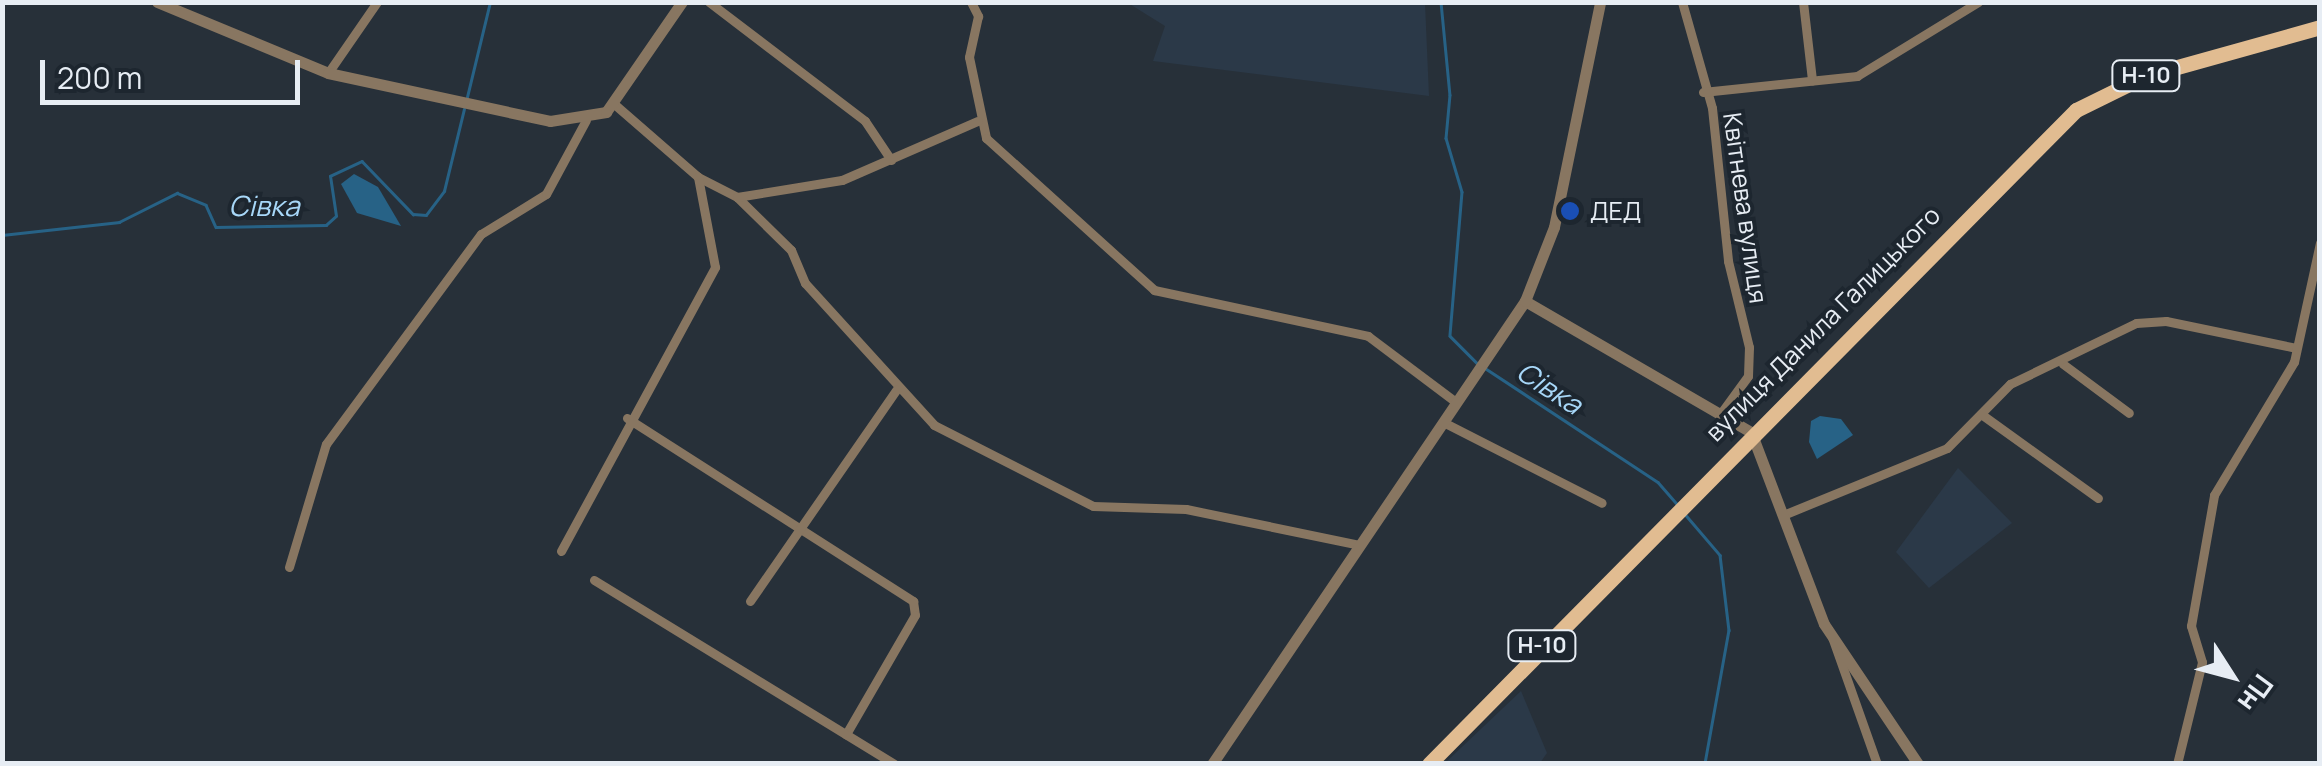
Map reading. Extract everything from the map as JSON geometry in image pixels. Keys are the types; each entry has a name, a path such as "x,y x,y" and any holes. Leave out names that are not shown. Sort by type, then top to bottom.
{"main road":[{"name":"вулиця Данила Галицького","path":"1429,764 1751,432 2076,110 2145,76 2320,26"}],"street":[{"path":"157,2 328,73 478,108 586,120"},
{"path":"328,73 377,2"},
{"path":"288,567 326,444 480,234 546,194 586,120 613,103 682,2"},
{"path":"709,2 865,121 891,160"},
{"path":"971,2 978,16 970,57 978,121 986,138 1154,290 1368,336 1456,402"},
{"path":"1212,764 1525,300 1554,228 1600,2"},
{"name":"Квітнева вулиця","path":"1682,2 1703,92 1749,347 1748,376 1722,413"},
{"path":"1803,2 1812,80"},
{"path":"1703,92 1858,76 1978,2"},
{"path":"613,103 698,177 737,196 791,250 805,283 842,316 896,390 934,425 1094,506 1186,509 1360,544"},
{"path":"737,196 842,180 978,121"},
{"path":"561,551 627,418 715,267 698,177"},
{"path":"2177,764 2202,662 2191,626 2214,495 2296,348 2320,243"},
{"path":"1525,300 1751,432 1832,634 1918,764"},
{"path":"1783,516 1947,448 2010,384 2063,364 2152,320 2296,348"},
{"path":"2063,364 2129,413"},
{"path":"750,601 896,390"},
{"path":"1981,414 2098,498"},
{"path":"627,418 798,532 913,601 915,616 846,734"},
{"path":"1443,422 1602,503"},
{"path":"594,580 894,764"},
{"path":"1832,634 1836,666 1876,764"}],"shaded area":[{"path":"1128,3 1425,3 1429,96 1153,61 1165,26"},
{"path":"1958,468 2012,523 1929,588 1896,552"},
{"path":"1521,691 1547,753 1540,763 1445,763"}],"water":[{"path":"354,174 378,187 401,226 357,213 341,184"},
{"path":"1820,416 1841,419 1853,435 1817,459 1809,442 1811,421"}],"waterway":[{"name":"Сівка","path":"467,97 490,2"},
{"name":"Сівка","path":"1441,2 1450,95 1446,138 1462,192 1450,336 1478,364"},
{"name":"Сівка","path":"2,235 119,222 177,193 206,205 216,227 326,225 336,216 330,176 362,161 413,214 426,215 444,191 464,109"},
{"name":"Сівка","path":"1485,368 1658,482 1677,504"},
{"name":"Сівка","path":"1685,514 1720,555 1729,630 1705,764"}],"place":[{"name":"ДЕД","path":"1570,211"}]}
